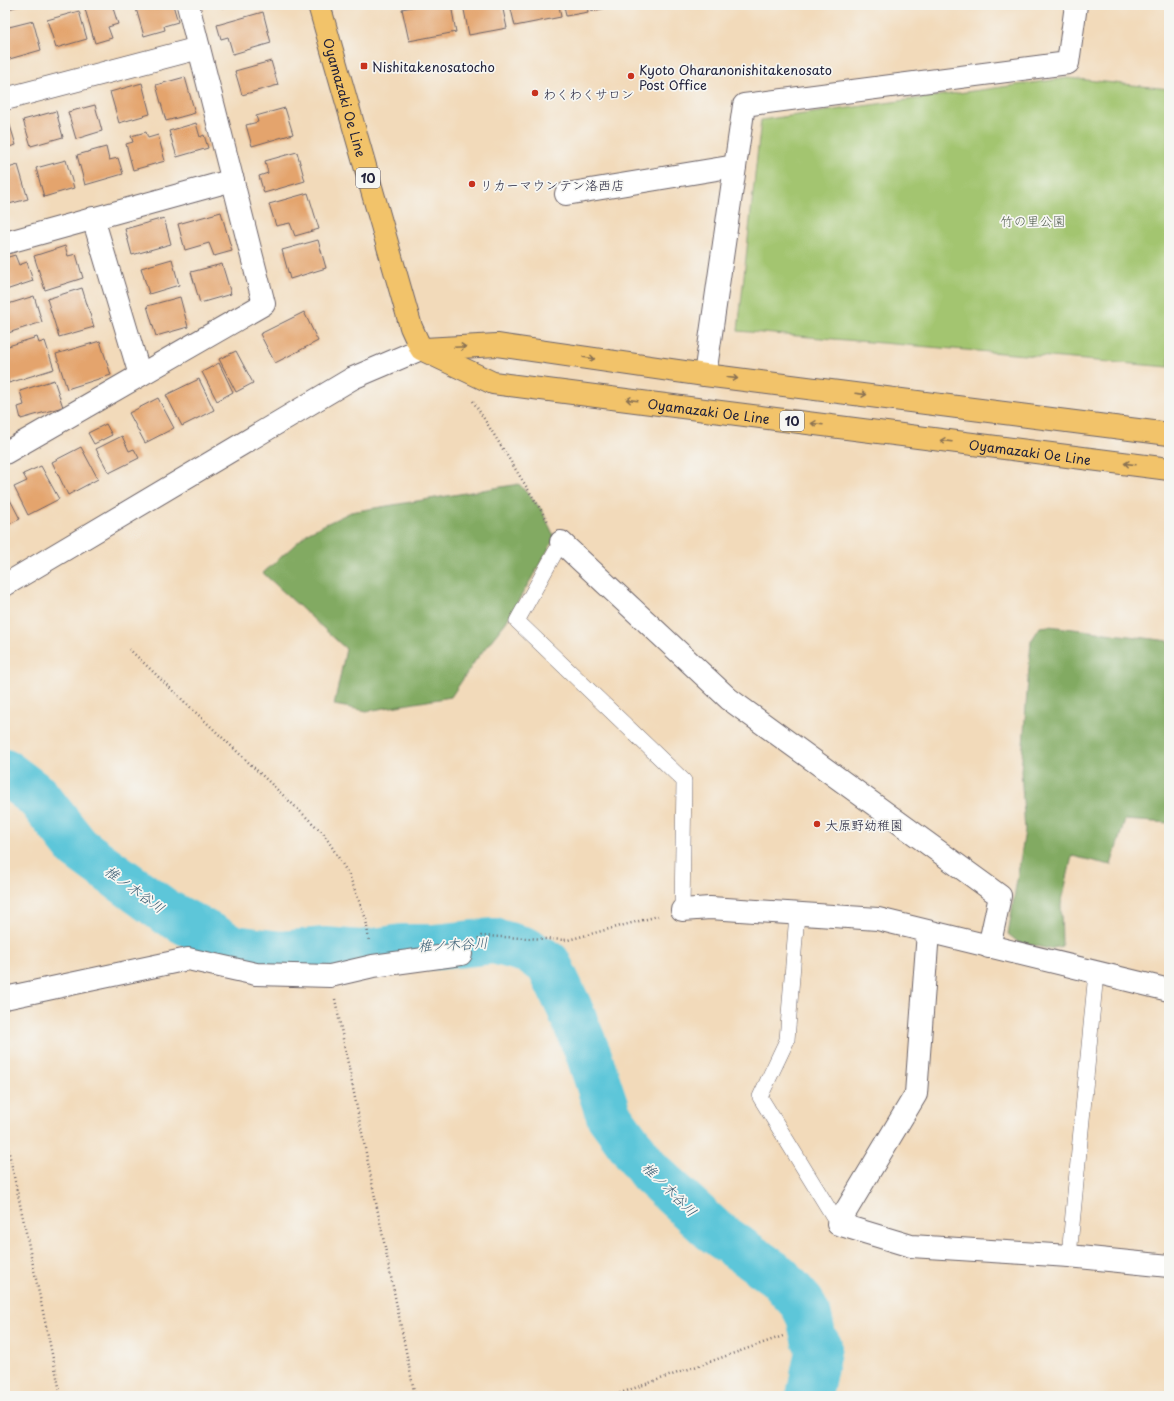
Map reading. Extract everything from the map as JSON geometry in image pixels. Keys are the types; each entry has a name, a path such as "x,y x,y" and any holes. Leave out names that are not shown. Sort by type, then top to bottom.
{"main road":[{"name":"Oyamazaki Oe Line","path":"318,5 411,327 421,349 493,383 1169,469"},
{"path":"421,349 497,345 705,374 1169,434"}],"street":[{"path":"6,447 140,375 264,304 188,5"},
{"path":"705,374 744,105 1068,63 1076,5"},
{"path":"5,99 199,48"},
{"path":"566,194 735,166"},
{"path":"5,242 233,180"},
{"path":"93,218 140,375"},
{"path":"5,585 353,378 421,349"},
{"path":"561,542 729,699 1000,896 989,946"},
{"path":"682,910 710,908 878,919 1169,990"},
{"path":"928,932 916,1094 838,1224 912,1246 1069,1256 1169,1266"},
{"path":"5,998 188,959 256,974 330,976 373,966 461,954"}],"lane":[{"path":"561,542 517,621 684,781 682,910"},
{"path":"797,914 787,1040 760,1097 838,1224"},
{"path":"1069,1256 1096,973"}],"path":[{"path":"472,399 561,542"},
{"path":"129,649 324,834 349,875 366,919 373,966"},
{"path":"461,954 481,936 568,940 682,910"},
{"path":"330,976 415,1396"},
{"path":"5,1134 61,1396"},
{"path":"612,1396 783,1336"}],"green space":[{"name":"竹の里公園","path":"1068,78 1169,89 1169,367 738,331 761,120"},
{"path":"519,484 541,509 555,538 506,622 475,661 451,697 367,711 334,705 346,649 263,573 309,532 351,512"},
{"path":"1049,626 1169,641 1169,823 1125,820 1111,865 1072,856 1061,905 1062,946 1049,949 1018,942 1008,934 1025,831 1021,771 1031,641 1040,627"}],"building":[{"path":"5,5 22,5 5,10"},
{"path":"100,5 112,5 118,24 108,27 112,38 95,43 85,9"},
{"path":"135,5 173,5 178,22 164,26 165,30 144,36"},
{"path":"222,5 231,5 222,8"},
{"path":"421,5 451,5 456,32 409,41 402,9"},
{"path":"463,5 502,5 507,28 469,35"},
{"path":"510,5 559,5 561,17 515,26"},
{"path":"564,5 587,5 588,12 566,16"},
{"path":"591,5 612,5 612,7 592,11"},
{"path":"621,5 632,5 632,6 622,8"},
{"path":"79,11 87,39 56,48 47,20"},
{"path":"263,12 271,43 233,54 228,37 221,39 217,25"},
{"path":"33,21 41,50 6,60 5,28"},
{"path":"271,61 278,85 242,95 235,71"},
{"path":"185,77 195,113 166,121 156,85"},
{"path":"142,83 150,114 119,123 110,92"},
{"path":"95,105 102,131 76,139 68,112"},
{"path":"285,108 293,134 252,146 246,125 258,122 256,116"},
{"path":"56,111 63,137 31,146 23,120"},
{"path":"8,119 16,145 5,148 5,120"},
{"path":"196,123 200,137 204,135 208,148 177,157 169,131"},
{"path":"146,132 148,138 158,135 165,161 133,170 126,144 133,142 131,136"},
{"path":"106,147 109,160 118,158 123,174 85,185 77,155"},
{"path":"297,152 305,181 264,193 259,176 268,173 265,161"},
{"path":"66,160 74,188 44,197 36,168"},
{"path":"18,165 28,199 5,205 5,169"},
{"path":"308,193 319,229 295,236 290,223 276,226 269,204"},
{"path":"221,212 232,251 214,256 209,243 185,250 178,224"},
{"path":"164,218 171,244 132,255 125,229"},
{"path":"318,240 326,268 290,279 282,250"},
{"path":"65,246 68,256 76,254 83,278 45,290 34,256"},
{"path":"15,255 19,265 27,262 33,281 6,290 5,258"},
{"path":"172,259 179,285 149,294 141,268"},
{"path":"222,264 231,294 200,303 191,272"},
{"path":"82,288 94,327 59,337 47,299"},
{"path":"34,296 42,322 5,334 5,305"},
{"path":"180,297 188,327 156,336 147,306"},
{"path":"304,312 318,341 275,363 260,334"},
{"path":"37,337 39,343 45,341 54,369 9,383 5,370 5,347"},
{"path":"100,341 111,375 67,389 56,354"},
{"path":"236,351 253,383 236,392 219,359"},
{"path":"219,363 233,392 217,401 202,372"},
{"path":"199,379 214,410 182,426 166,395"},
{"path":"54,380 63,407 21,419 18,407 24,405 20,391"},
{"path":"158,398 174,428 145,443 129,413"},
{"path":"106,424 112,435 94,444 88,433"},
{"path":"122,436 129,451 134,449 139,458 109,473 96,449"},
{"path":"81,447 98,479 68,495 52,462"},
{"path":"41,466 59,499 28,515 14,487 27,481 23,474"},
{"path":"5,490 20,519 5,526"}],"waterway":[{"name":"椎ノ木谷川","path":"5,772 37,796 78,848 166,912 234,948 281,954 325,950 361,953 402,947 435,947 494,941 526,950 548,963 569,1007 589,1056 609,1116 650,1172 713,1230 778,1276 802,1303 809,1317 814,1339 819,1346 809,1396"}],"place":[{"name":"Nishitakenosatocho","path":"364,66"},
{"name":"Kyoto Oharanonishitakenosato Post Office","path":"631,76"},
{"name":"わくわくサロン","path":"535,93"},
{"name":"リカーマウンテン洛西店","path":"472,184"},
{"name":"大原野幼稚園","path":"817,824"}]}
